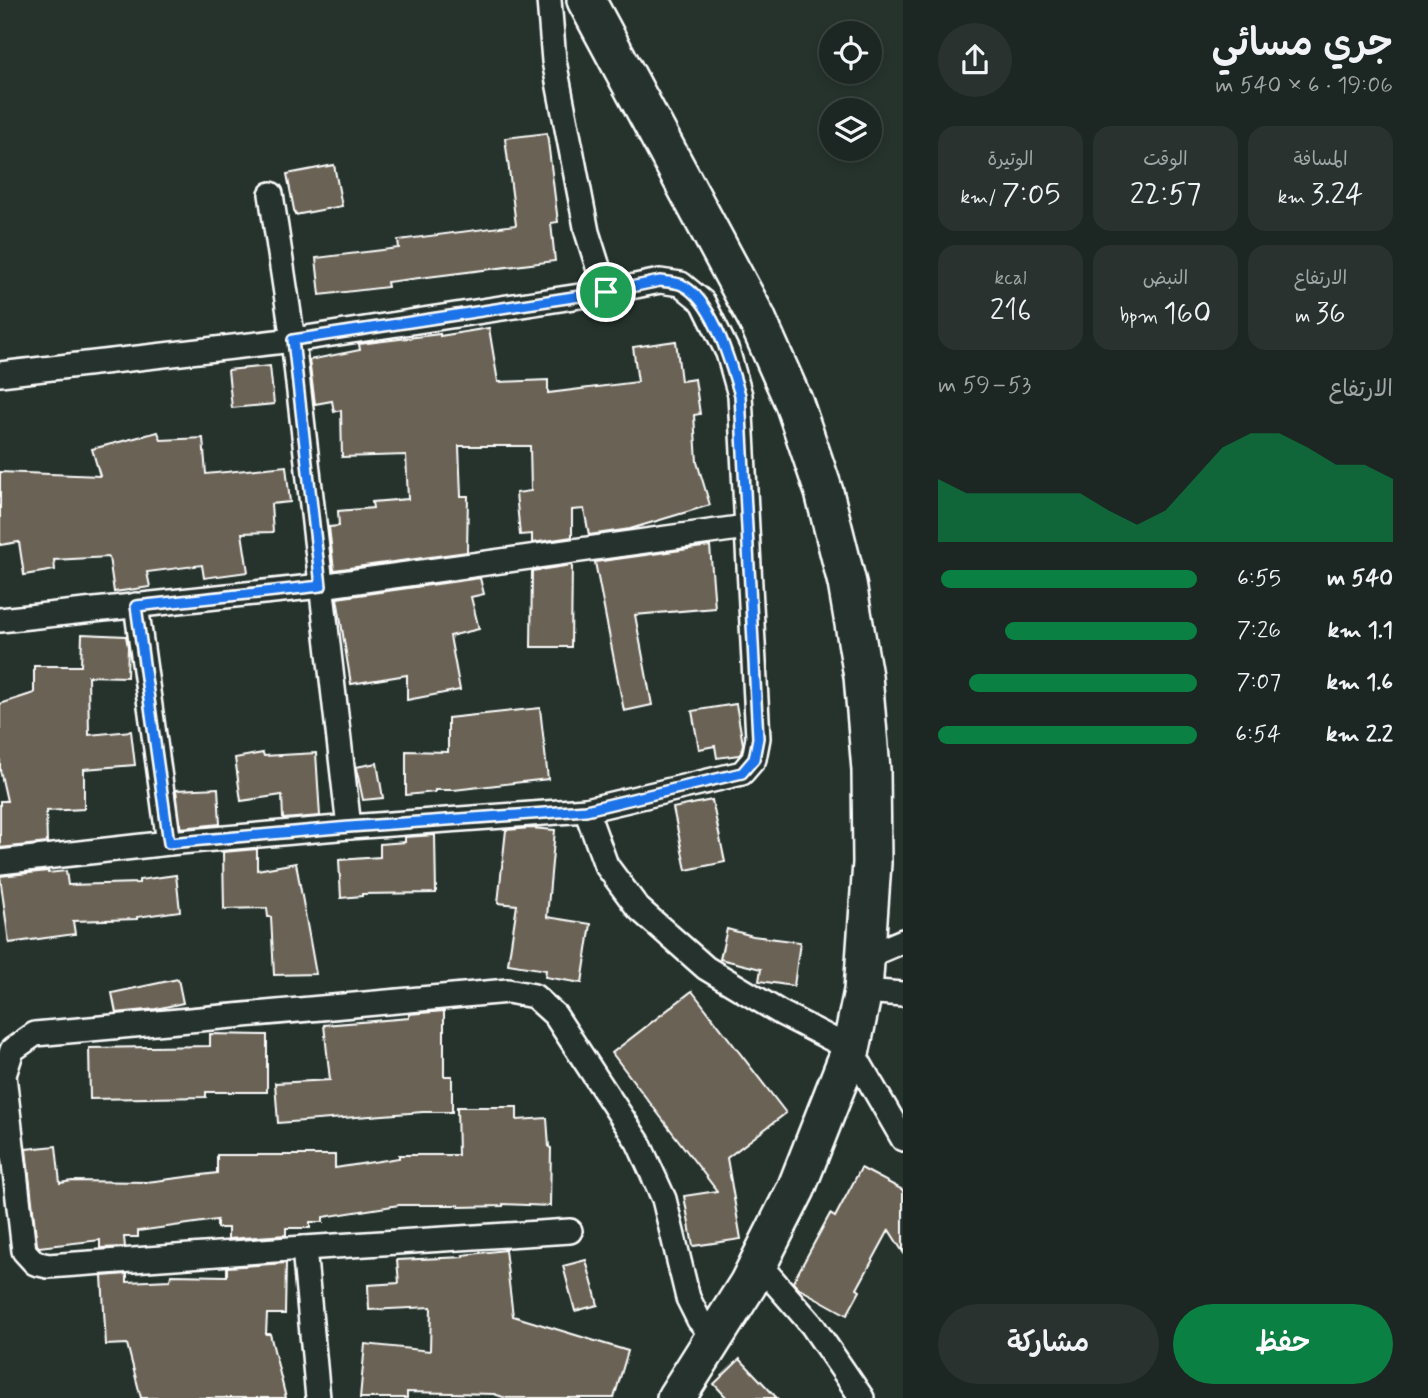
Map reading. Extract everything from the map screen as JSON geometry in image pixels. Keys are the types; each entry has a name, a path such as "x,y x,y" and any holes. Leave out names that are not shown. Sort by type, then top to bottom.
{"main road":[{"path":"586,0 756,317 794,403 824,492 847,583 863,676 870,756 872,863 864,974 851,1049 796,1189 748,1283 676,1398"}],"street":[{"path":"549,0 554,61 587,232 606,292"},
{"path":"271,194 293,340 349,827"},
{"path":"0,374 293,340 606,292 660,281 681,284 703,302 728,354 740,395 758,738 754,759 742,773 586,810 349,827 0,862"},
{"path":"0,620 321,586 746,527"},
{"path":"136,606 169,843"},
{"path":"586,810 606,865 638,908 706,968 781,1013 851,1049 903,1139"},
{"path":"903,941 864,974 903,995"},
{"path":"570,1231 48,1266 35,1263 24,1251 4,1075 12,1050 35,1034 508,991 534,996 555,1015 638,1142 664,1199 688,1298 699,1320 715,1337"},
{"path":"304,1248 318,1398"},
{"path":"758,1264 812,1325 862,1398"}],"building":[{"path":"547,133 558,222 551,223 555,261 387,282 388,287 320,295 316,258 399,248 398,240 516,225 505,138"},
{"path":"334,165 342,206 295,215 287,174"},
{"path":"489,328 498,382 548,380 548,393 638,382 633,347 676,341 681,381 695,379 700,414 694,415 697,462 710,505 630,529 589,535 584,509 572,510 572,537 532,543 532,534 520,535 516,493 531,491 530,446 459,446 461,496 468,496 467,552 334,570 329,527 339,526 338,511 373,508 372,502 408,499 406,455 342,457 341,410 334,412 332,401 315,404 309,360 360,350 359,344"},
{"path":"270,366 274,404 232,408 228,370"},
{"path":"158,432 161,440 203,438 206,474 286,466 290,502 271,504 273,532 242,533 248,572 204,578 202,565 147,572 150,587 114,592 109,557 54,560 55,570 24,575 19,542 0,545 0,472 100,476 92,449"},
{"path":"710,546 715,608 635,615 652,705 624,711 595,562"},
{"path":"572,565 571,647 531,647 532,571"},
{"path":"480,578 484,594 471,597 479,629 450,636 460,690 407,700 407,675 351,684 337,598"},
{"path":"82,634 126,636 127,677 88,676 89,735 131,731 135,765 84,769 84,809 46,811 47,843 0,848 0,801 7,801 0,770 0,704 34,693 34,666 81,666"},
{"path":"736,704 743,744 741,753 717,758 715,746 699,749 692,711"},
{"path":"540,708 548,779 406,795 406,751 448,752 448,718"},
{"path":"263,753 264,756 316,753 320,816 283,819 282,795 241,801 235,758"},
{"path":"377,763 383,798 363,800 356,767"},
{"path":"218,788 220,824 181,828 176,790"},
{"path":"712,800 725,862 686,870 673,808"},
{"path":"506,830 555,830 547,917 591,924 582,983 545,977 546,970 508,964 517,905 498,903"},
{"path":"435,835 436,893 362,894 341,898 339,860 380,857 380,844 405,842 405,837"},
{"path":"257,849 257,870 296,863 316,974 274,975 271,917 268,917 267,908 224,909 223,852"},
{"path":"66,871 68,885 139,883 139,880 176,875 180,911 137,919 73,921 75,934 9,943 0,876"},
{"path":"727,929 753,936 800,942 794,986 759,981 761,969 720,959"},
{"path":"178,979 183,1003 116,1013 112,993"},
{"path":"692,991 786,1113 727,1158 741,1239 693,1246 684,1196 717,1191 612,1053"},
{"path":"444,1011 444,1076 452,1076 452,1112 278,1123 275,1083 330,1080 324,1025 409,1018 409,1014"},
{"path":"210,1034 267,1035 267,1092 206,1092 206,1097 90,1099 89,1048 210,1046"},
{"path":"457,1107 517,1107 517,1120 547,1118 551,1148 550,1206 399,1205 323,1217 323,1222 310,1222 310,1228 286,1228 286,1235 228,1239 228,1228 217,1228 217,1220 138,1231 138,1237 124,1237 125,1247 100,1248 100,1240 39,1247 37,1245 26,1149 56,1146 60,1183 147,1182 217,1173 217,1155 335,1155 335,1168 399,1158 399,1155 458,1155"},
{"path":"861,1168 903,1190 903,1252 889,1230 857,1289 860,1291 847,1315 800,1289 793,1282 830,1214 835,1217"},
{"path":"505,1250 513,1316 628,1351 614,1398 506,1398 494,1394 407,1392 407,1398 360,1398 365,1344 430,1351 431,1307 369,1310 368,1285 399,1283 397,1260 464,1257 463,1255"},
{"path":"586,1260 598,1305 575,1311 563,1266"},
{"path":"286,1263 285,1314 267,1314 266,1334 270,1334 286,1398 141,1398 127,1344 106,1345 102,1276 127,1274 127,1282 170,1280 171,1275 227,1276 227,1267"},
{"path":"740,1359 777,1398 727,1398 714,1384"}],"route":[{"path":"660,281 681,284 703,302 728,354 740,395 758,738 754,759 742,773 586,810 169,843 136,606 321,586 293,340 606,292 660,281"}]}
